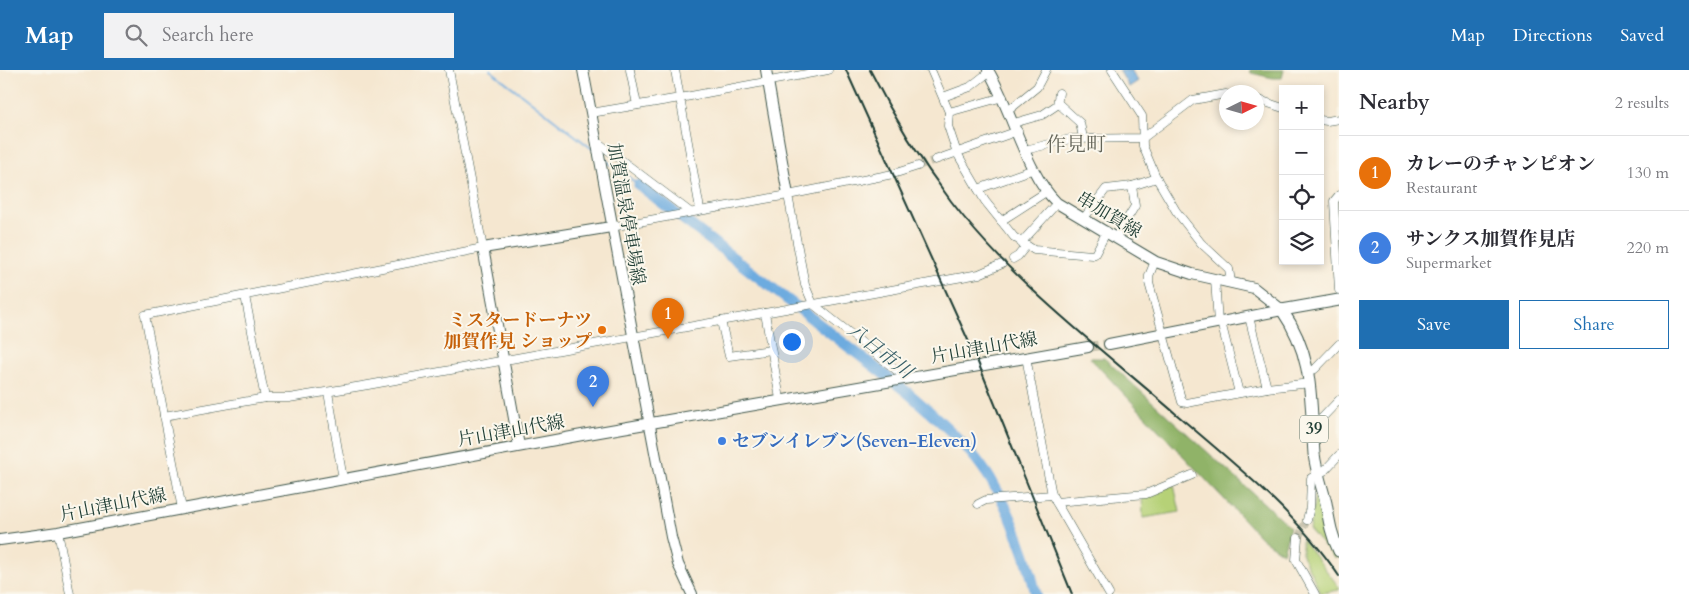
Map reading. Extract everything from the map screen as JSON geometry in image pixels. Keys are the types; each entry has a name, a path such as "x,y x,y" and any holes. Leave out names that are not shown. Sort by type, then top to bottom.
{"main road":[{"name":"加賀温泉停車場線","path":"583,70 671,537 678,564 692,594"},
{"path":"766,70 788,195"},
{"name":"串加賀線","path":"988,71 1003,97 1025,150 1046,192 1057,203 1155,261 1192,274 1254,288 1282,310"},
{"path":"519,446 483,248 612,227"},
{"path":"1109,344 1339,300"},
{"name":"39","path":"1282,310 1296,330 1309,378 1317,474 1322,488 1332,537 1339,551"},
{"name":"片山津山代線","path":"0,540 58,532 780,399 880,384 901,376 1088,347"}],"street":[{"path":"182,509 145,314 483,248 449,70"},
{"path":"630,70 637,105"},
{"path":"675,70 700,209"},
{"path":"591,113 828,70"},
{"path":"930,70 949,112 948,126 957,153 978,189 1001,221 1024,244 1043,251 1095,254 1135,206 1132,186"},
{"path":"1009,110 1037,87 1046,70"},
{"path":"1112,70 1142,116 1146,154 1157,178 1176,210 1201,244 1229,269 1231,282"},
{"path":"943,97 970,87 988,71"},
{"path":"1059,93 1059,104 1080,123 1083,138"},
{"path":"1025,150 1083,138 1117,140 1143,138 1193,100 1219,95"},
{"path":"949,112 1003,97"},
{"path":"1264,102 1279,107"},
{"path":"934,160 957,153 1016,127 1042,115 1059,104"},
{"path":"1324,120 1339,119"},
{"path":"596,143 688,212"},
{"path":"612,227 700,209 788,195 893,174 918,166"},
{"path":"978,189 1034,169"},
{"path":"1084,218 1106,189 1132,186 1157,178"},
{"path":"1001,221 1046,192"},
{"path":"788,195 805,285 811,304 901,376"},
{"path":"1339,195 1334,201 1339,290"},
{"path":"1013,259 1018,256 1024,244 1057,203"},
{"path":"1155,261 1149,276 1149,283 1182,402 1188,403 1239,394 1309,378 1315,368 1339,344"},
{"path":"164,416 265,398 288,398 328,392 721,321 979,274 1002,264"},
{"path":"1215,279 1220,323 1239,394"},
{"path":"245,296 265,398"},
{"path":"765,313 780,399"},
{"path":"1249,317 1268,388"},
{"path":"721,321 729,356 771,350"},
{"path":"1026,357 1054,499 1108,594"},
{"path":"328,392 342,479"},
{"path":"1314,421 1321,419 1339,400"},
{"path":"1307,520 1310,508 1310,482 1339,455"},
{"path":"978,504 986,500 1011,497 1054,499 1146,494 1192,475"},
{"path":"58,532 70,594"},
{"path":"1298,538 1296,560 1315,594"}],"green space":[{"path":"1250,70 1284,70 1282,78 1273,78 1251,73"},
{"path":"1090,358 1104,358 1290,527 1283,553 1262,539"},
{"path":"1174,485 1180,512 1143,518 1142,497"},
{"path":"1317,486 1327,535 1337,557 1335,559 1309,529"},
{"path":"1302,539 1339,587 1339,590 1321,593 1302,555"}],"water":[{"path":"1119,70 1131,70 1138,81 1129,87"}],"waterway":[{"path":"490,70 595,151"},
{"path":"604,159 639,185"},
{"name":"八日市川","path":"639,185 907,392 956,436 983,467 1003,501 1026,557 1036,594"}],"tunnel":[{"path":"918,166 935,160"},
{"path":"1088,347 1109,344"},
{"path":"1298,538 1307,520"}],"railway":[{"path":"846,70 977,360 1072,594"},
{"path":"870,70 928,170 975,231 1029,287 1263,490 1304,531 1339,576"}],"place":[{"name":"ミスタードーナツ 加賀作見 ショップ","path":"602,330"},
{"name":"カレーのチャンピオン","path":"668,339"},
{"name":"サンクス加賀作見店","path":"593,407"},
{"name":"セブンイレブン(Seven-Eleven)","path":"722,441"}],"district":[{"name":"作見町","path":"1076,144"}]}
